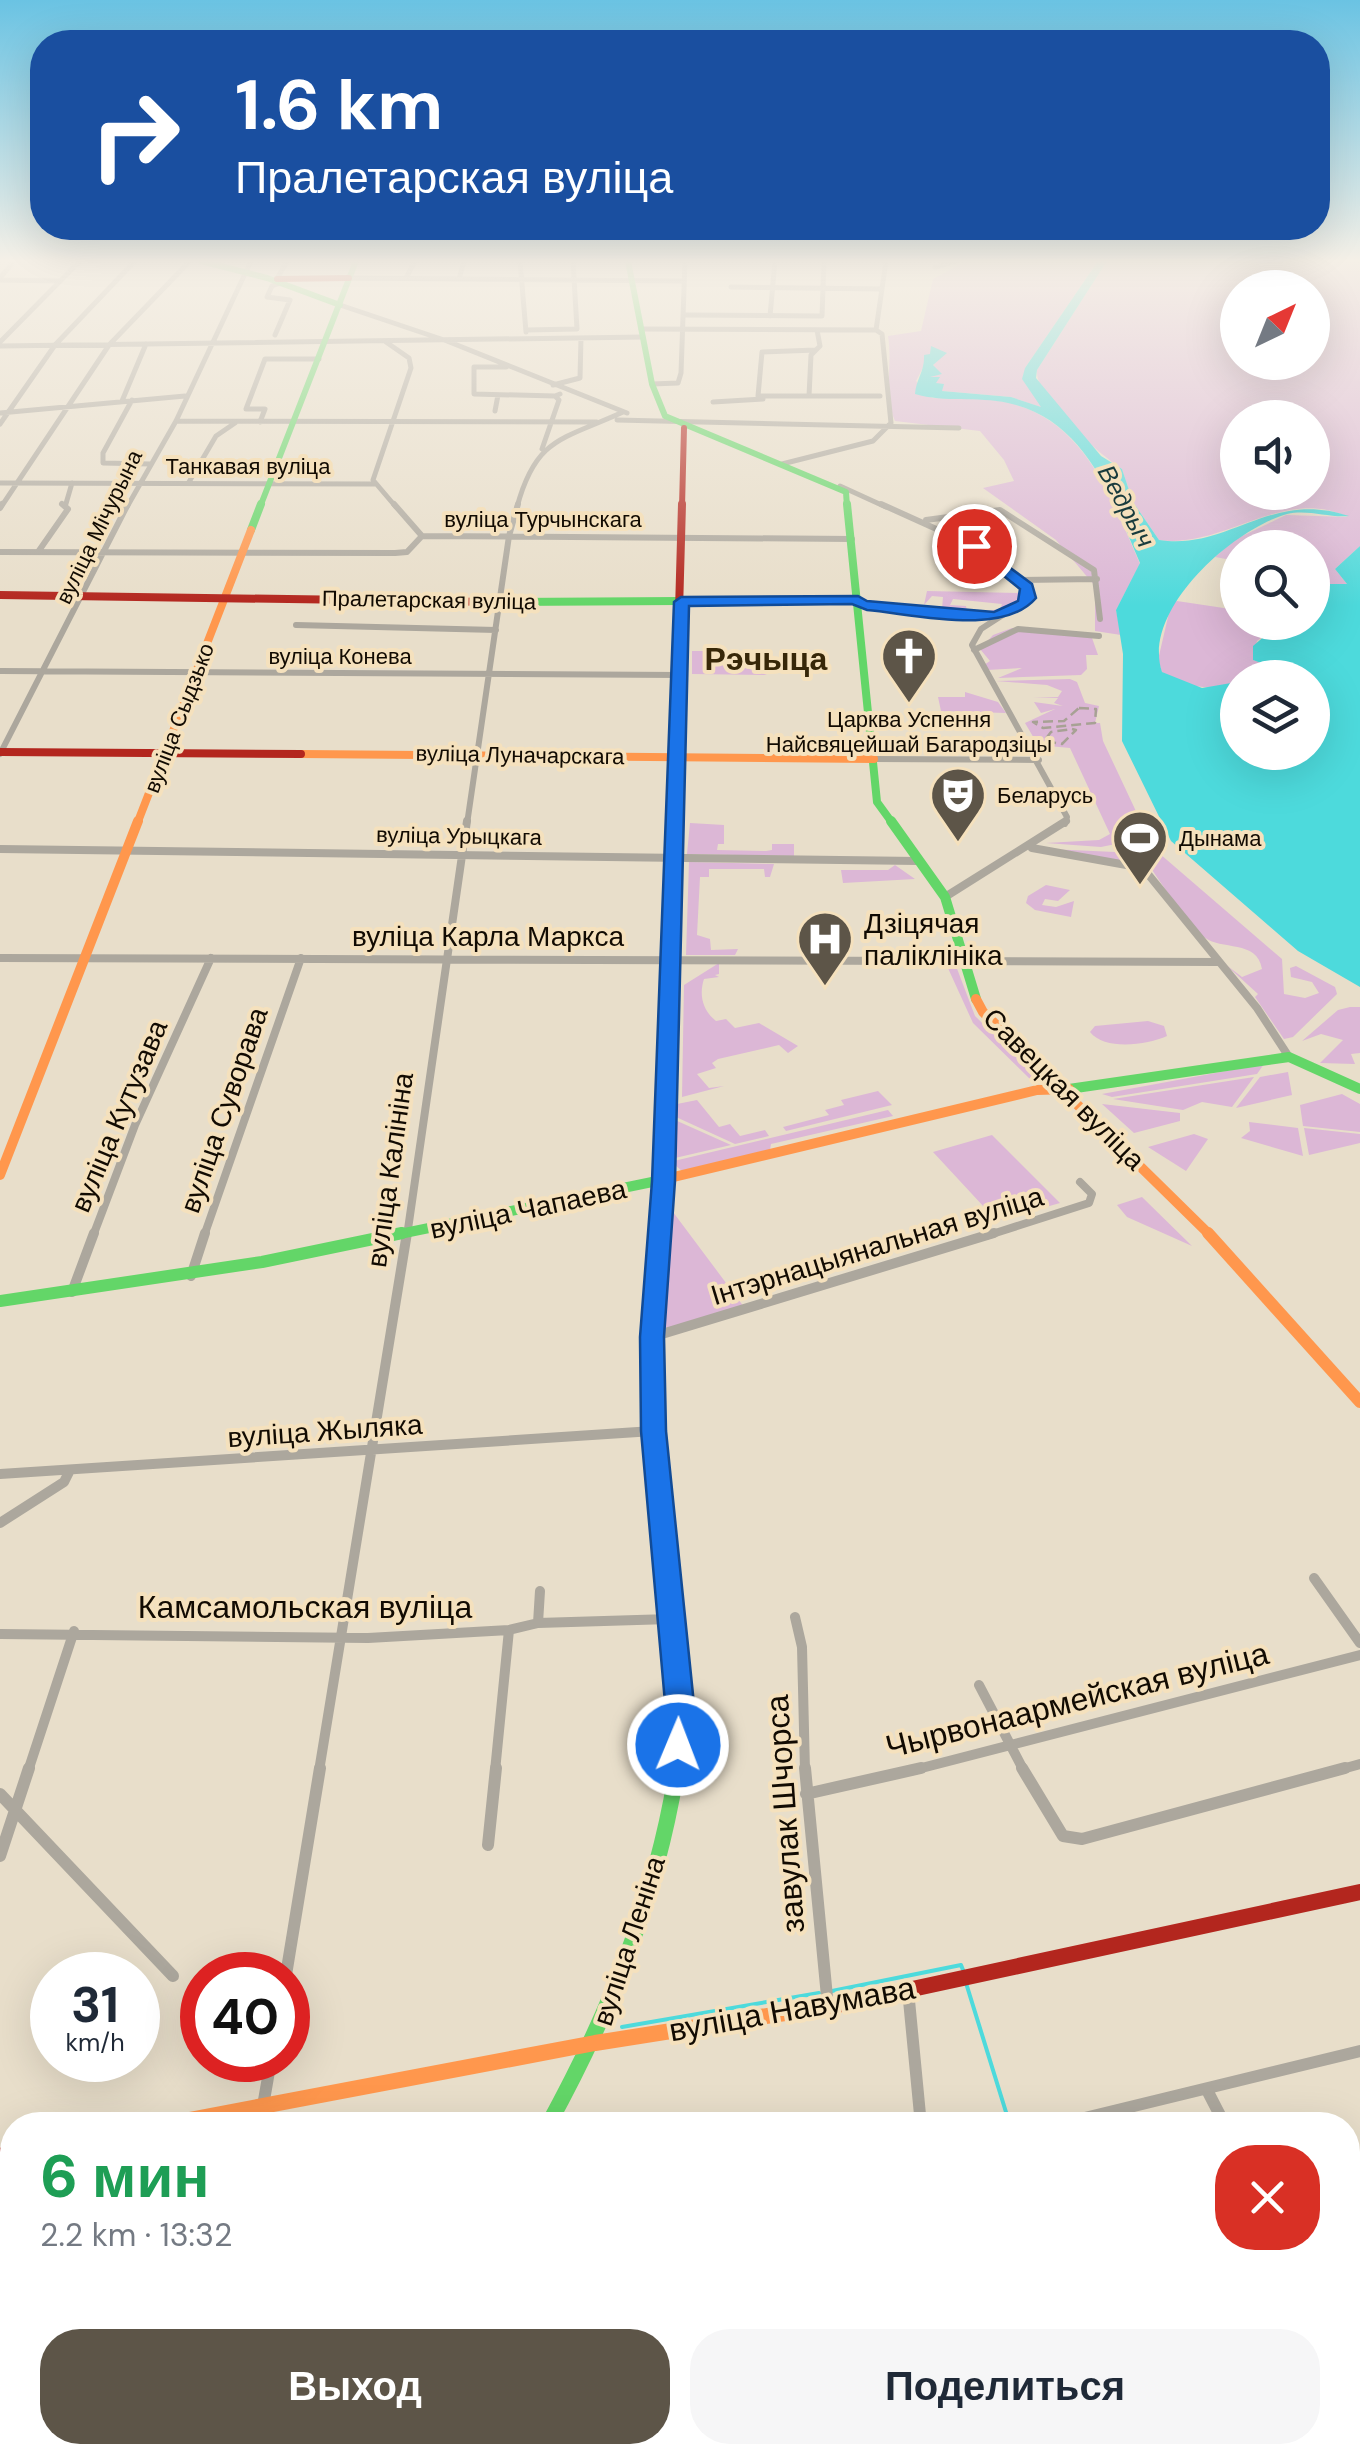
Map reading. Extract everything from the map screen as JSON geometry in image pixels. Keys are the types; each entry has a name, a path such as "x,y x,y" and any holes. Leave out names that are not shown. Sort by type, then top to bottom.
{"street":[{"path":"0,424 34,376"},
{"path":"0,508 88,376"},
{"path":"122,401 133,376"},
{"name":"вуліца Мічурына","path":"0,752 84,597 138,483 176,421 195,376"},
{"path":"258,376 246,409 265,410 260,422"},
{"name":"вуліца Сыдзько","path":"0,1175 312,376"},
{"path":"408,376 390,422 376,484 396,501 422,536"},
{"path":"474,376 474,394 555,396 567,391"},
{"path":"531,376 639,418"},
{"path":"552,385 580,376"},
{"path":"650,376 668,419 684,428 923,520 988,554 1020,580 1029,598 996,617 973,638 974,650 1040,760 1067,817 1060,830 945,898"},
{"path":"652,384 678,383 679,376"},
{"path":"758,376 758,396 766,398"},
{"path":"809,396 810,376"},
{"path":"782,464 872,440 890,422 880,396 884,376"},
{"path":"494,412 498,395"},
{"path":"0,413 185,396"},
{"name":"вуліца Калініна","path":"290,1952 407,1234 508,536 524,481 553,423 558,400 555,396"},
{"path":"713,402 880,396"},
{"path":"132,400 102,453 103,463 150,464"},
{"path":"542,449 624,412"},
{"path":"176,421 553,423 639,418 882,429 959,428"},
{"path":"188,482 216,436 238,422"},
{"name":"вуліца Леніна","path":"555,2112 595,2043 650,1893 676,1776 680,1714 653,1431 652,1337 664,1181 684,428"},
{"name":"Танкавая вуліца","path":"0,483 376,484"},
{"path":"38,552 68,509 62,505 72,483"},
{"name":"Савецкая вуліца","path":"840,486 850,500 880,811 945,898 962,959 984,1012 1219,1244 1360,1402"},
{"path":"923,520 1000,510 1094,570 1100,619"},
{"name":"вуліца Турчынскага","path":"0,552 395,553 406,552 422,536 852,539"},
{"path":"1020,580 1098,579"},
{"name":"Пралетарская вуліца","path":"0,595 859,602 996,617"},
{"path":"296,625 496,630"},
{"path":"974,650 994,633 1012,627 1098,636"},
{"name":"вуліца Конева","path":"0,671 680,675"},
{"name":"вуліца Луначарскага","path":"0,752 1040,760"},
{"name":"вуліца Урыцкага","path":"0,848 918,861"},
{"path":"1032,848 1143,868 1257,1008 1289,1057 1360,1089"},
{"name":"вуліца Карла Маркса","path":"0,958 1216,962"},
{"name":"вуліца Кутузава","path":"72,1292 135,1125 211,958"},
{"name":"вуліца Суворава","path":"190,1276 301,958"},
{"name":"вуліца Чапаева","path":"0,1301 190,1276 407,1234 664,1181 1037,1090 1289,1057"},
{"name":"Інтэрнацыянальная вуліца","path":"652,1337 779,1302 1089,1204 1092,1194 1080,1182"},
{"name":"вуліца Жыляка","path":"0,1474 653,1431"},
{"path":"0,1522 64,1482 69,1472"},
{"path":"1314,1578 1360,1643"},
{"path":"538,1624 540,1591"},
{"name":"завулак Шчорса","path":"795,1617 802,1646 806,1794 828,2007"},
{"name":"Камсамольская вуліца","path":"0,1634 368,1638 509,1630 538,1624 670,1619"},
{"path":"488,1845 509,1630"},
{"path":"0,1856 74,1632"},
{"name":"Чырвонаармейская вуліца","path":"806,1794 1010,1748 1360,1655"},
{"path":"979,1685 1010,1748 1063,1836 1082,1839 1360,1764"},
{"path":"0,1794 174,1976"},
{"name":"вуліца Навумава","path":"232,2112 595,2043 828,2007 1360,1892"},
{"path":"908,1990 920,2112"},
{"path":"1112,2112 1360,2052"},
{"path":"264,2106 268,2082"},
{"path":"1207,2090 1219,2112"}],"shaded area":[{"path":"890,376 919,376 916,381 932,398 1010,403 1036,413 1077,445 1106,489 1140,564 1116,610 1121,635 1095,631 1095,586 1056,540 983,488 1014,481 1004,460 980,431 895,421"},
{"path":"1029,376 1043,408 1011,397 942,391 928,377"},
{"path":"1038,376 1330,380 1330,376 1360,376 1360,546 1335,569 1347,584 1330,584 1330,530 1255,530 1286,515 1348,517 1327,510 1330,400 1220,400 1220,510 1294,510 1207,536 1159,540 1133,502 1122,469 1084,439 1046,396"},
{"path":"927,591 1023,593 1025,600 1000,614 980,612 1000,609 1002,604 953,599 950,605 966,606 967,611 942,609 943,597 932,596 924,605"},
{"path":"1177,601 1220,607 1220,640 1258,640 1253,660 1220,660 1220,686 1189,684 1162,672 1158,660 1171,604"},
{"path":"1012,628 1092,638 1098,655 1086,655 1087,669 1081,675 998,678 1022,668 987,670 984,665 990,661 980,649 993,635"},
{"path":"692,651 706,651 767,675 692,674"},
{"path":"996,681 1077,682 1085,703 1099,706 1095,723 1100,723 1103,741 1142,824 1135,825 1143,827 1145,838 1101,847 1046,843 1099,840 1110,834 1070,748 1038,745 1025,723 1055,709 1041,713 1034,702 1063,706 1054,703 1058,698 1033,698 1058,697 1062,691 1047,685"},
{"path":"965,692 998,702 1006,713 941,711 938,697 965,697"},
{"path":"690,823 724,825 724,844 718,844 717,850 766,851 772,850 772,844 794,844 794,856 687,854"},
{"path":"1048,849 1160,854 1282,959 1284,994 1305,998 1319,993 1312,982 1291,977 1290,968 1296,966 1335,987 1337,994 1293,1037 1284,1039 1255,997 1258,994 1225,964 1242,977 1262,969 1259,960 1246,949 1204,937 1150,867"},
{"path":"689,862 774,864 770,877 765,877 764,869 709,869 709,877 700,877 697,935 710,939 711,950 738,949 735,955 686,955"},
{"path":"895,865 915,879 843,883 841,870 888,870"},
{"path":"1046,885 1070,890 1058,901 1045,899 1042,905 1056,907 1074,901 1071,917 1035,910 1026,903 1028,896"},
{"path":"719,963 719,974 715,975 719,977 704,979 703,985 703,1002 711,1017 716,1021 726,1019 735,1028 759,1023 798,1046 788,1053 779,1045 718,1059 712,1063 716,1068 697,1074 709,1088 724,1086 682,1097 684,985"},
{"path":"947,966 956,966 975,1016 1040,1080 1033,1082 973,1023"},
{"path":"1360,1007 1360,1053 1351,1054 1355,1064 1320,1063 1343,1040 1321,1034 1302,1041 1338,1010"},
{"path":"1148,1021 1164,1026 1167,1036 1138,1044 1116,1044 1090,1032 1095,1026"},
{"path":"1264,1064 1257,1074 1112,1097 1102,1094"},
{"path":"1288,1072 1292,1095 1236,1108 1260,1077"},
{"path":"1254,1077 1232,1107 1202,1102 1183,1110 1113,1099"},
{"path":"878,1091 892,1105 786,1131 783,1127 829,1115 825,1110 844,1105 841,1100"},
{"path":"1342,1094 1360,1104 1360,1132 1303,1126 1300,1105"},
{"path":"697,1100 719,1127 730,1124 740,1136 765,1130 769,1136 735,1144 676,1117 677,1104"},
{"path":"1102,1104 1180,1113 1180,1121 1134,1133"},
{"path":"888,1110 893,1116 771,1144 770,1150 682,1171 674,1161"},
{"path":"675,1120 731,1145 675,1158"},
{"path":"1249,1122 1298,1128 1303,1156 1241,1138 1250,1131"},
{"path":"1304,1128 1360,1134 1360,1143 1309,1155"},
{"path":"1194,1134 1208,1139 1186,1171 1148,1147"},
{"path":"992,1135 1060,1203 997,1221 933,1152"},
{"path":"1142,1197 1192,1246 1127,1217 1117,1205"},
{"path":"670,1208 747,1311 662,1334"}],"water":[{"name":"Ведрыч","path":"920,376 934,376 930,377 940,377 936,383 944,384 942,391 1011,397 1041,407 1023,376 1036,376 1101,456 1122,469 1133,502 1159,540 1184,541 1220,533 1220,552 1178,599 1165,623 1159,648 1162,672 1202,688 1220,685 1220,770 1330,770 1330,660 1253,660 1253,646 1260,640 1330,640 1330,584 1347,584 1335,569 1360,546 1360,987 1298,951 1171,841 1122,741 1123,654 1116,610 1140,563 1092,465 1057,426 1035,412 996,401 915,394"},
{"path":"1296,510 1349,516 1295,513 1253,530 1228,530"}],"waterway":[{"path":"832,1991 961,1965 963,1970"},
{"path":"966,1983 1006,2112"},
{"path":"622,2027 819,1993"}],"railway":[{"path":"1079,708 1096,709 1095,723 1043,728 1033,722 1064,721 1079,708"},
{"path":"1072,729 1076,730 1062,744 1044,741 1051,732 1072,729"}],"traffic: fast":[{"path":"251,530 311,376"},
{"path":"650,376 665,416 846,492 877,802 945,897 976,999"},
{"path":"493,602 858,600"},
{"path":"1069,1089 1289,1057 1360,1089"},
{"path":"0,1301 262,1262 657,1181"},
{"path":"555,2112 597,2031 639,1928 669,1820 677,1767 679,1679 653,1426"}],"traffic: slow":[{"path":"0,1175 251,530"},
{"path":"301,754 874,759"},
{"path":"653,1426 654,1311 669,968"},
{"path":"976,999 983,1012 1219,1244 1360,1402"},
{"path":"657,1181 1037,1090 1069,1089"},
{"path":"231,2112 595,2043 843,2004"}],"traffic: jam":[{"path":"669,968 684,428"},
{"path":"0,595 493,602"},
{"path":"0,752 301,754"},
{"path":"843,2004 1360,1892"}],"place":[{"name":"Царква Успення Найсвяцейшай Багародзіцы","path":"909,705"},
{"name":"Беларусь","path":"958,844"},
{"name":"Дынама","path":"1140,887"},
{"name":"Дзіцячая паліклініка","path":"825,988"}],"district":[{"name":"Рэчыца","path":"766,659"}],"route":[{"path":"678,1745 680,1714 653,1431 652,1320 664,1181 681,602 858,600 859,605 867,606 996,617 1023,604 1029,598 1027,587 974,546"}]}
